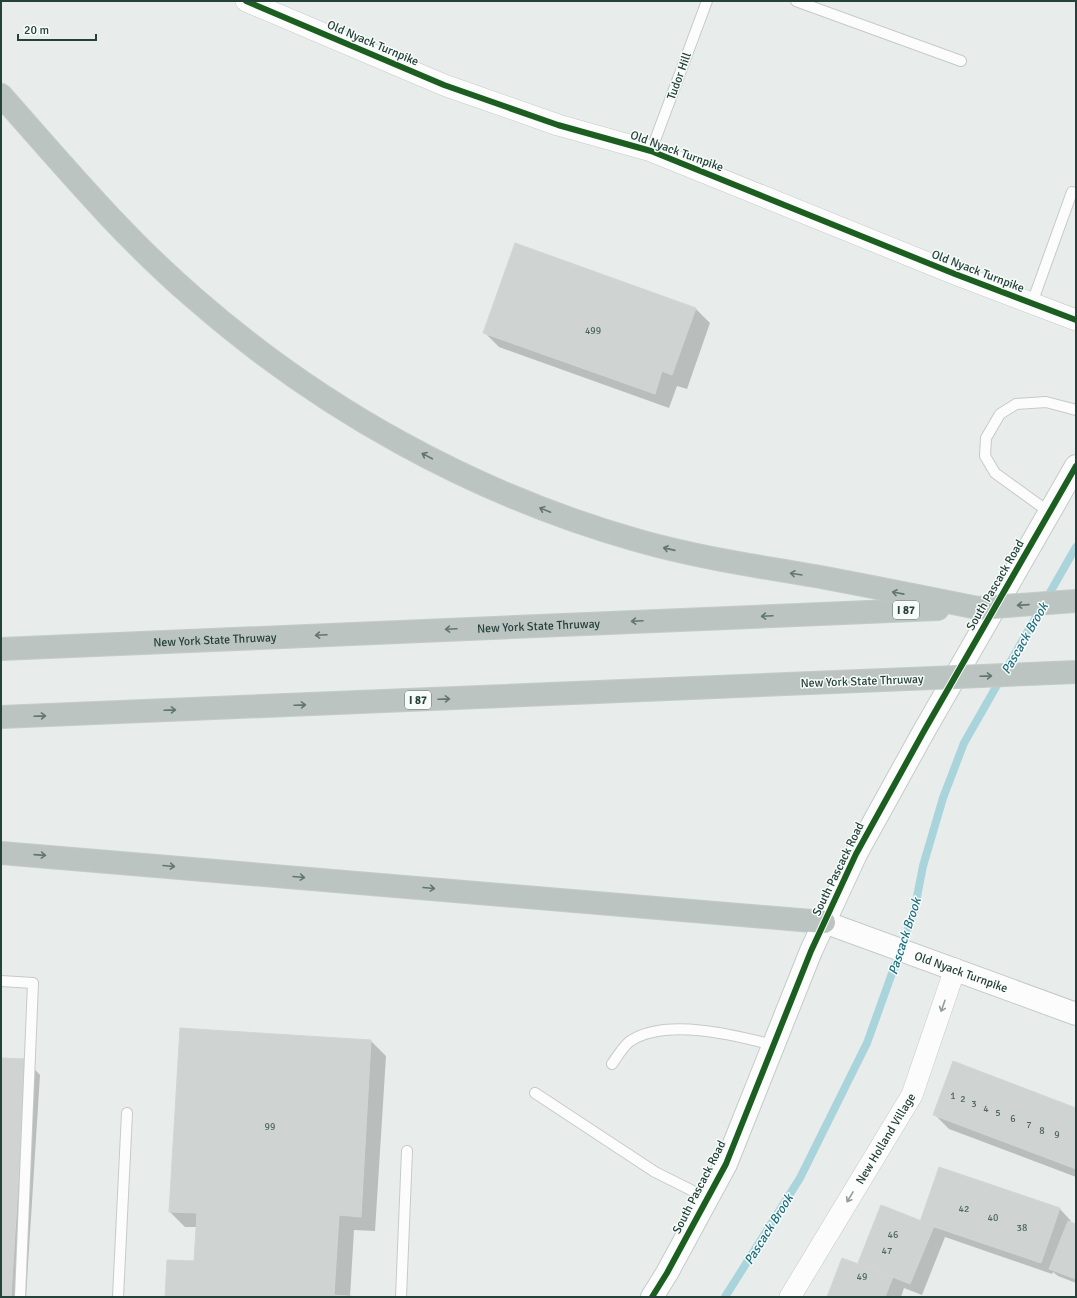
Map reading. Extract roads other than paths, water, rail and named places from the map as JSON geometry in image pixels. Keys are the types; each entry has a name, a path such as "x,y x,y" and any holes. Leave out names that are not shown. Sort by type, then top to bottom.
{"highway":[{"path":"1,95 126,233 194,298 270,359 309,387 389,436 477,481 539,508 639,542 733,563 835,580 978,608"},
{"name":"New York State Thruway","path":"1,649 978,608 1076,601"},
{"name":"New York State Thruway","path":"1,717 1076,672"},
{"path":"1,853 824,922"}],"street":[{"name":"Old Nyack Turnpike","path":"246,1 444,85 558,125 651,151 955,274 1076,320"},
{"name":"South Pascack Road","path":"652,1297 667,1273 726,1164 773,1045 844,877 881,809 1076,466"},
{"name":"Old Nyack Turnpike","path":"824,922 878,940 1076,1014"},
{"name":"New Holland Village","path":"790,1297 912,1095 955,969"}],"lane":[{"name":"Tudor Hill","path":"651,151 707,1"},
{"path":"796,1 961,61"},
{"path":"1032,303 1072,192 1076,193"},
{"path":"1049,512 995,473 985,456 986,438 1000,414 1016,404 1046,402 1076,410"},
{"path":"1,981 33,983 20,1297"},
{"path":"612,1064 629,1042 649,1034 681,1030 737,1036 773,1045"},
{"path":"535,1093 655,1172 707,1198"},
{"path":"118,1297 127,1113"},
{"path":"401,1297 407,1151"}],"waterway":[{"name":"Pascack Brook","path":"725,1297 800,1178 867,1043 914,912 923,866 943,798 964,743 1076,547"}]}
